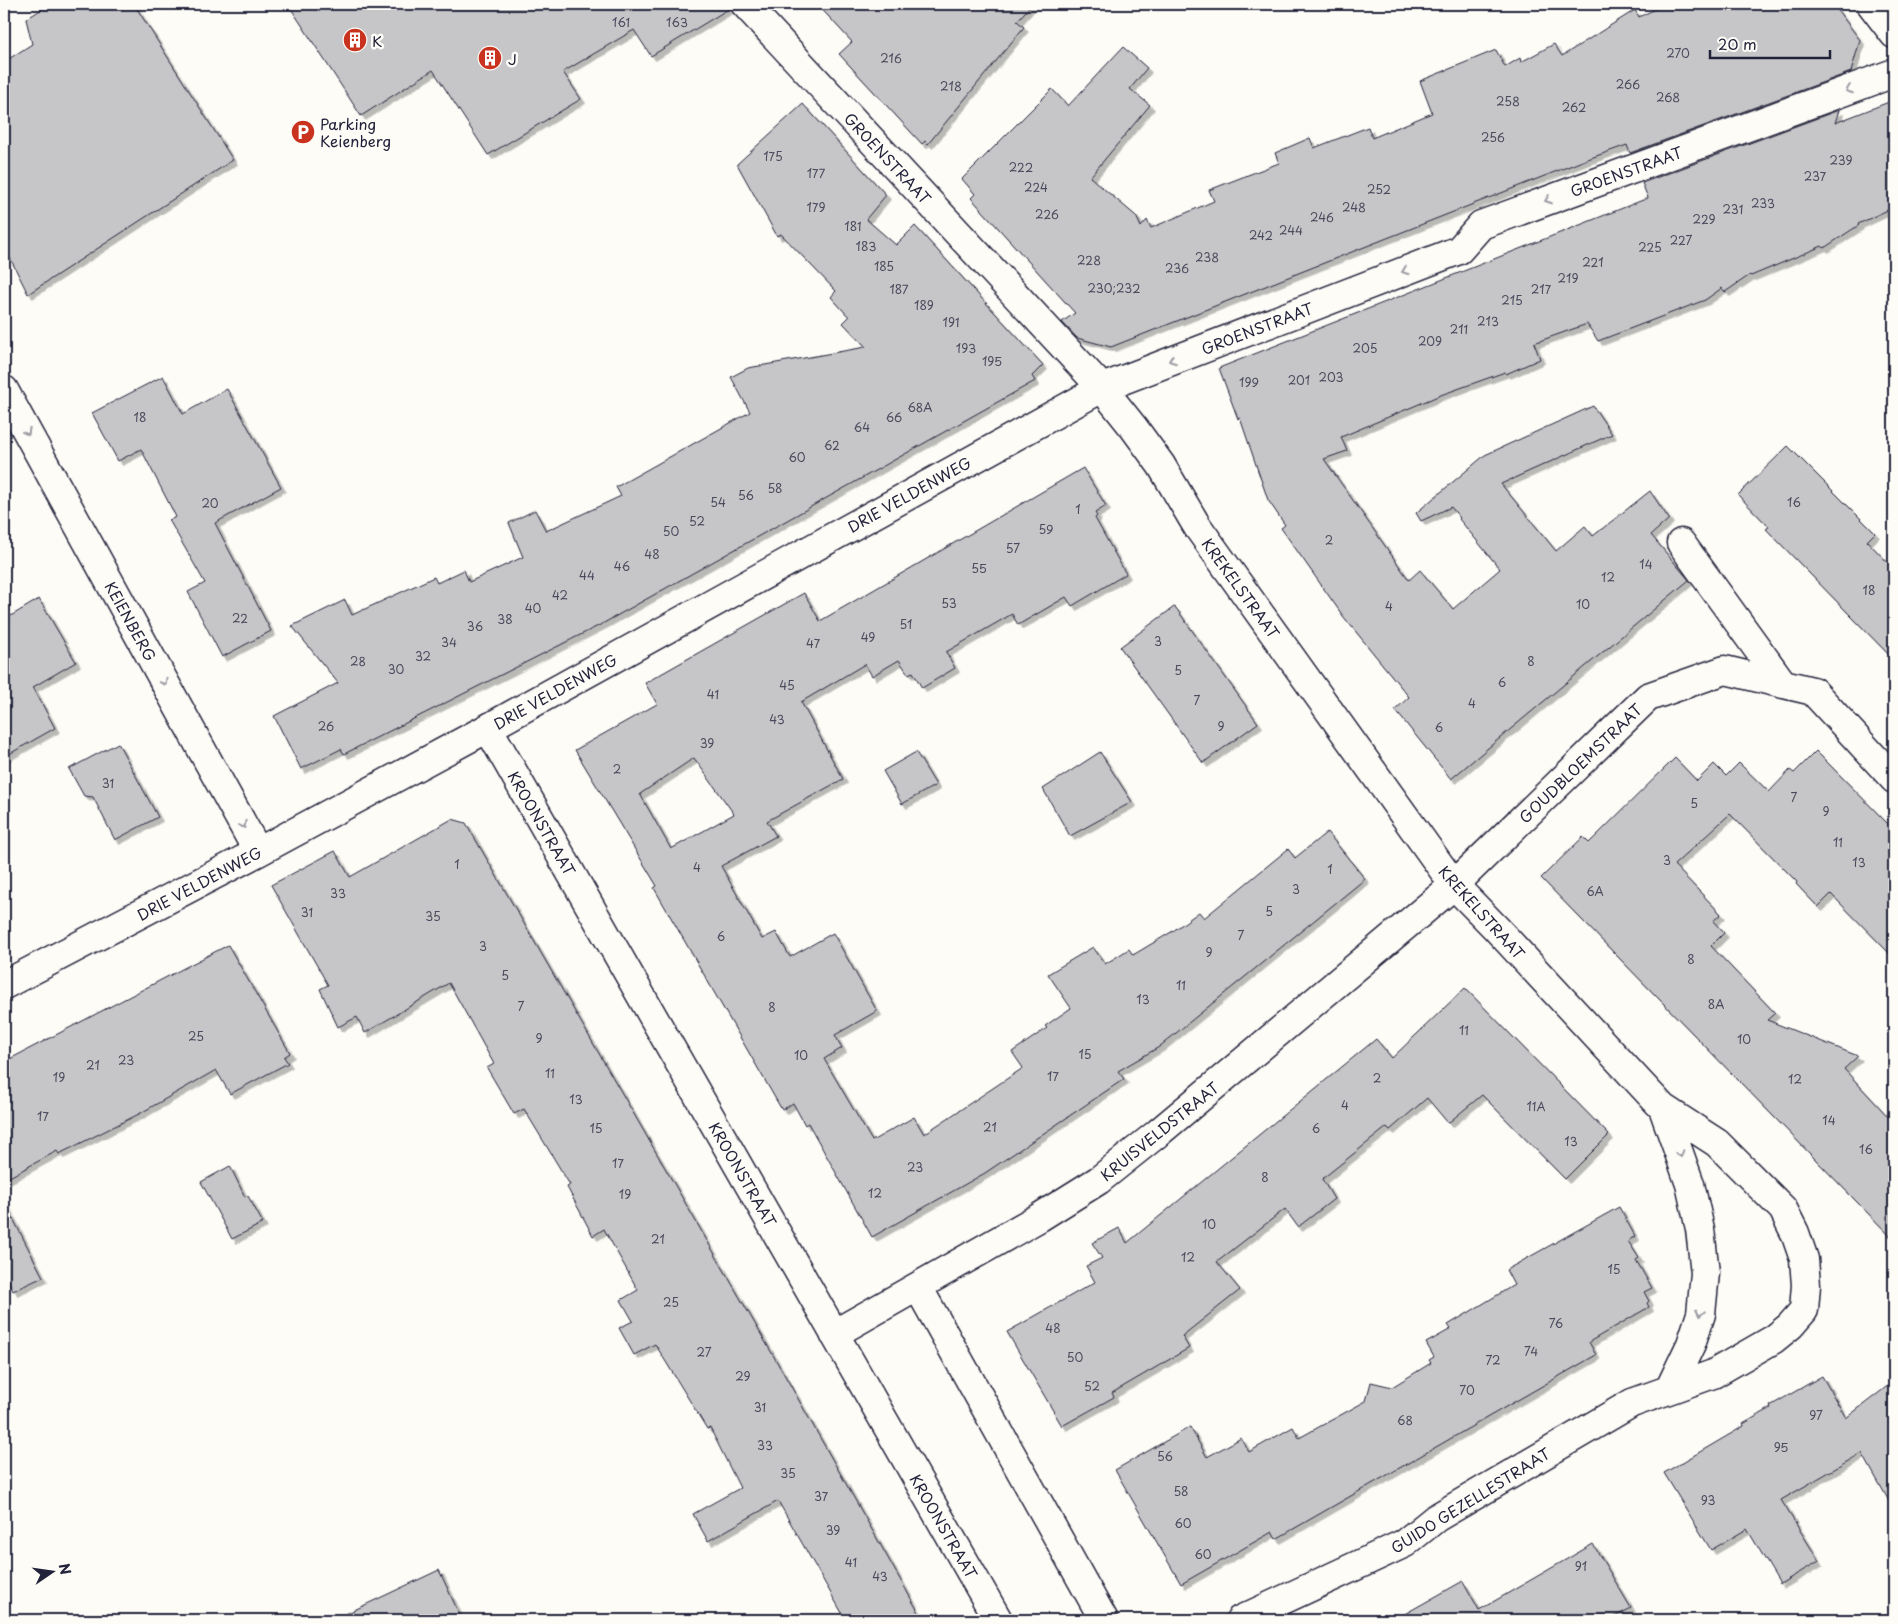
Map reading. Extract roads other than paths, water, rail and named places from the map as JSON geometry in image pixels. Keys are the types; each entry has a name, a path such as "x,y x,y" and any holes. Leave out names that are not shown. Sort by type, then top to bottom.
{"street":[{"name":"GROENSTRAAT","path":"745,4 1102,388 1459,250 1481,225 1894,73"},
{"path":"1871,4 1894,34"},
{"name":"DRIE VELDENWEG","path":"4,985 258,852 488,728 1102,388"},
{"name":"KREKELSTRAAT","path":"1102,388 1161,465 1197,526 1454,885 1663,1108 1690,1184 1700,1229 1705,1273 1701,1314 1691,1344 1670,1388"},
{"name":"KEIENBERG","path":"4,390 258,852"},
{"path":"1681,543 1783,684"},
{"name":"GOUDBLOEMSTRAAT","path":"1454,885 1648,697 1725,670 1812,691 1894,779"},
{"name":"KROONSTRAAT","path":"488,728 998,1620"},
{"name":"KRUISVELDSTRAAT","path":"834,1334 1040,1217 1099,1180 1158,1133 1454,885"},
{"name":"GUIDO GEZELLESTRAAT","path":"1240,1620 1404,1543 1436,1518 1632,1402 1712,1374 1774,1339 1790,1326 1804,1310 1806,1285 1804,1259 1795,1233 1783,1209 1717,1143 1663,1108"},
{"path":"918,1287 1104,1620"}],"place":[{"name":"K","path":"355,40"},
{"name":"J","path":"490,58"},
{"name":"Parking Keienberg","path":"303,132"}]}
